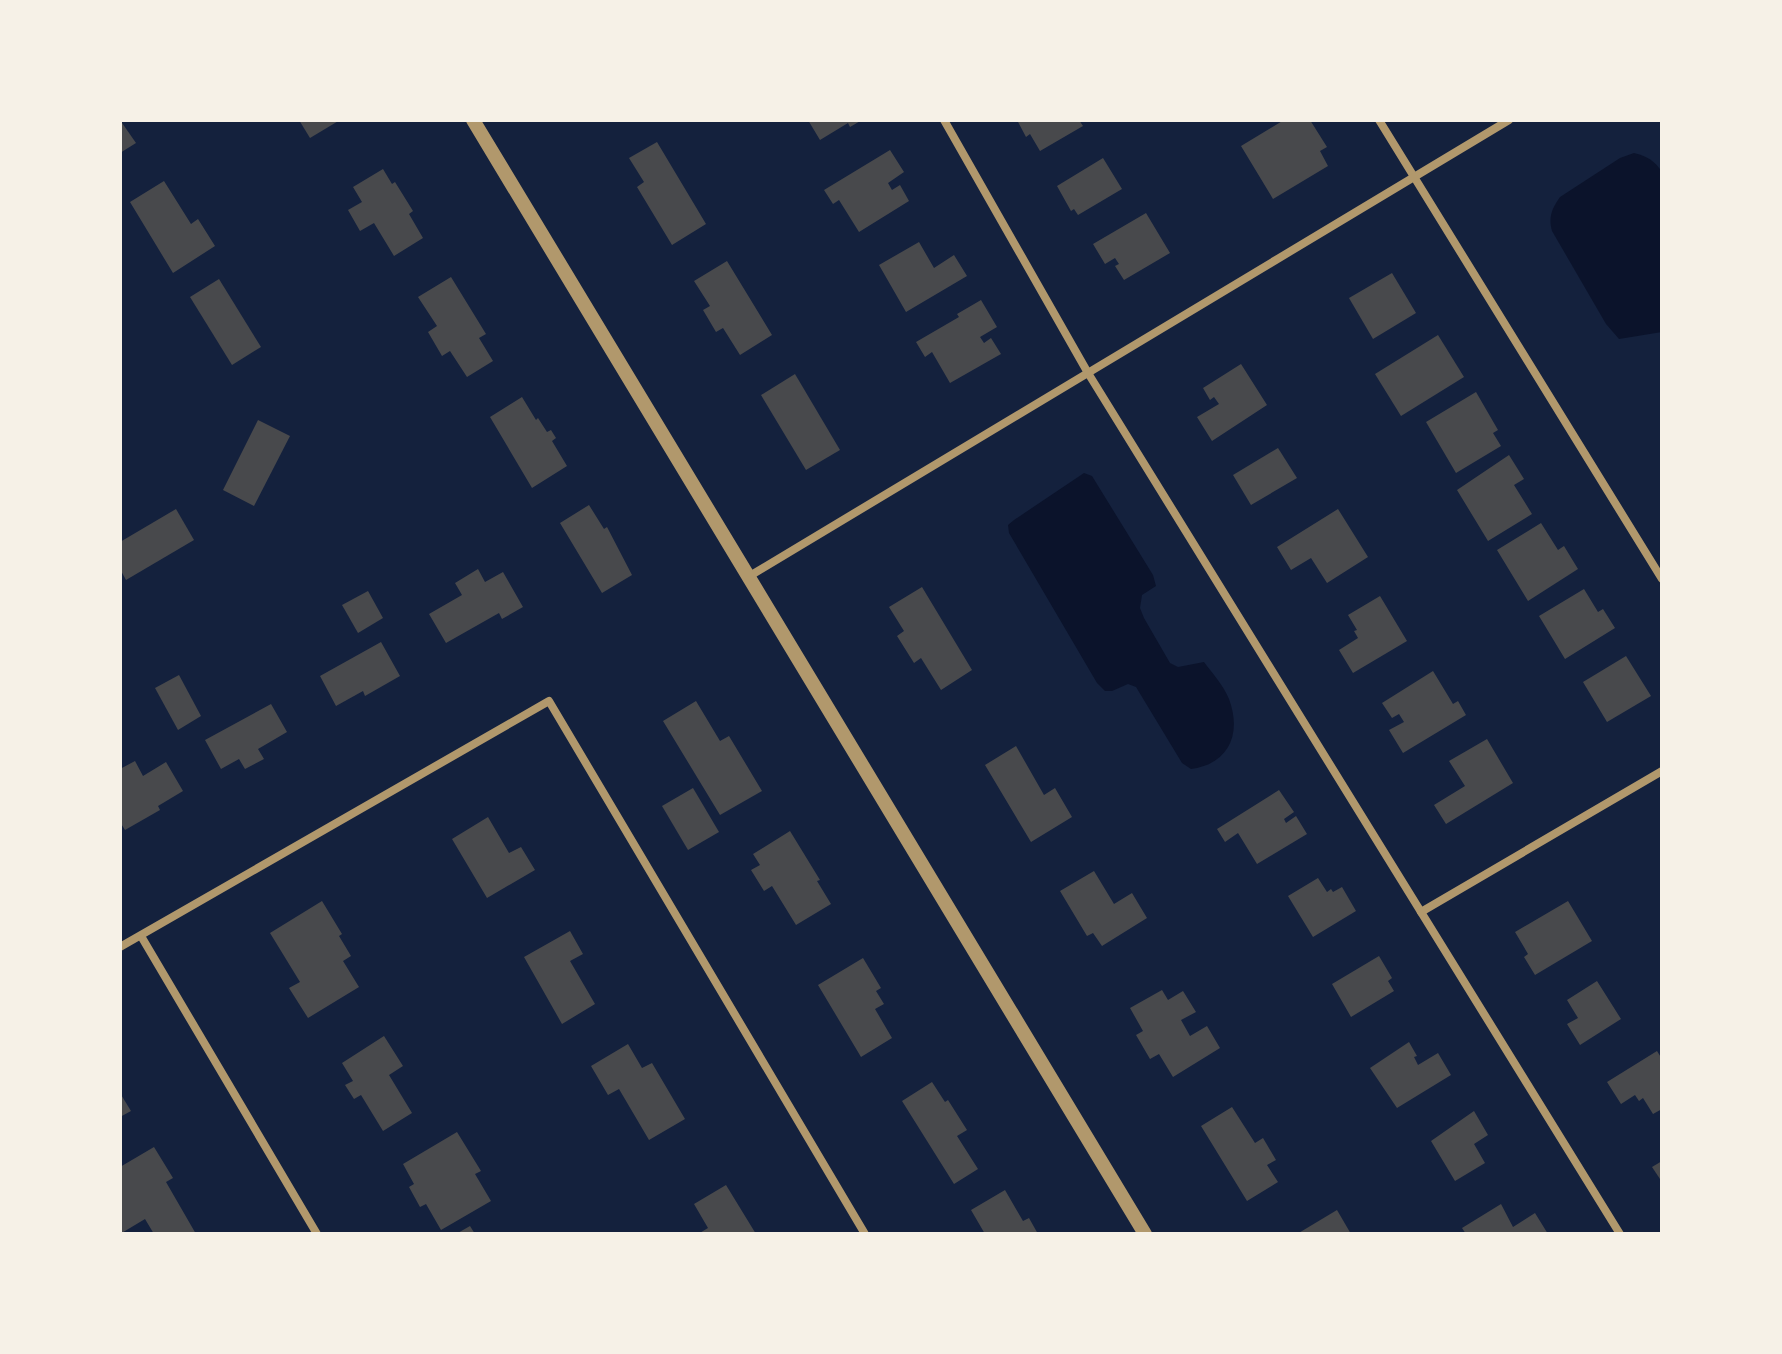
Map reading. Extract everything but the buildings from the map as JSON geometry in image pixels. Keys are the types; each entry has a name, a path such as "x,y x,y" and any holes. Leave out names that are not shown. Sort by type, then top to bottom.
{"street":[{"path":"473,120 1145,1234"},
{"path":"944,120 1088,373 1620,1234"},
{"path":"1379,120 1662,579"},
{"path":"748,577 1509,120"},
{"path":"120,947 549,701 865,1234"},
{"path":"1421,912 1662,771"},
{"path":"141,936 317,1234"}],"water":[{"path":"1634,153 1650,160 1662,172 1662,332 1619,339 1606,324 1552,231 1551,217 1560,197 1620,158"},
{"path":"1084,473 1092,476 1153,575 1156,586 1142,595 1140,608 1170,663 1178,667 1204,662 1229,699 1233,712 1233,735 1223,754 1204,766 1191,769 1182,763 1136,687 1128,684 1105,691 1097,683 1009,533 1008,525 1014,520"}]}
